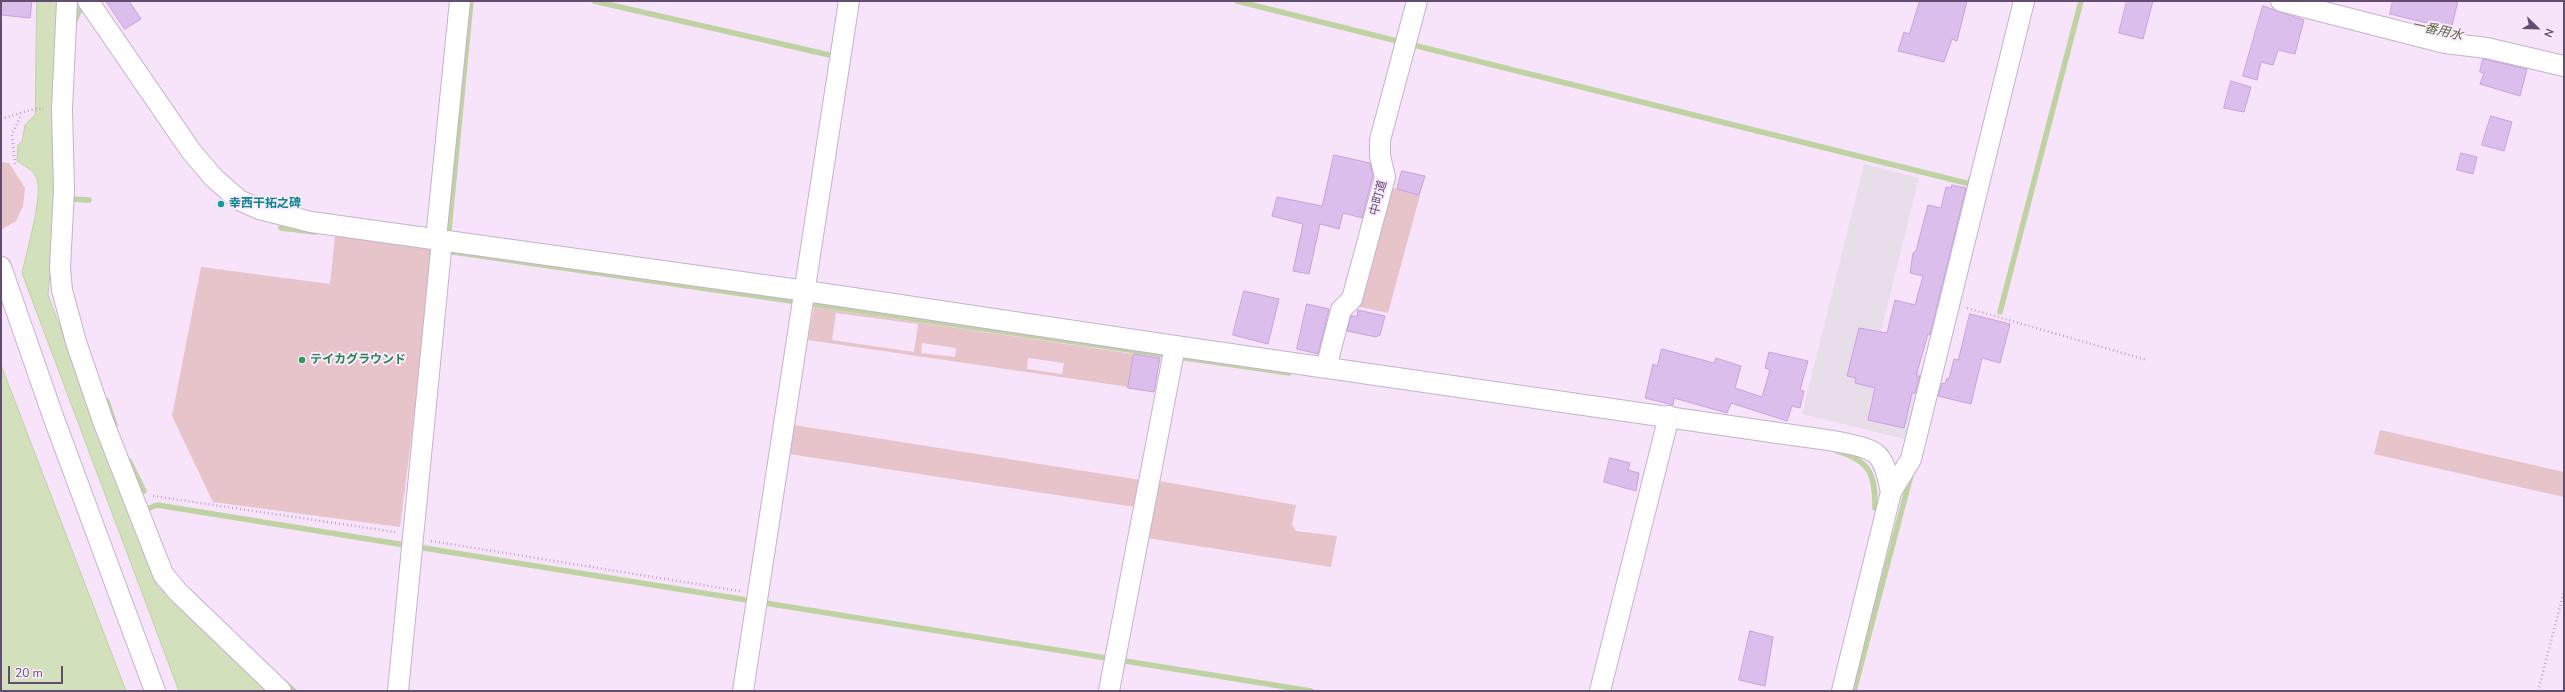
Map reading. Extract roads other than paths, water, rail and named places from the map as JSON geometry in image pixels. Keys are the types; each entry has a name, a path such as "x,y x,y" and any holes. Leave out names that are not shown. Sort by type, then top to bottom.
{"street":[{"path":"67,1 62,109 64,190 60,267 62,290 76,342 103,421 164,574 173,586 281,691"},
{"path":"88,1 191,151 213,177 239,200 259,209 311,222 439,240 805,299 1174,353 1326,368 1807,437 1846,444 1875,453 1884,466 1891,492"},
{"path":"398,691 415,542 460,1"},
{"path":"743,691 805,299 849,1"},
{"name":"中町道","path":"1326,368 1341,310 1352,299 1385,177 1380,140 1417,1"},
{"path":"1842,691 1891,492 1911,459 1948,303 2024,1"},
{"path":"2281,1 2445,43 2487,48 2564,66"},
{"path":"1,268 56,427 155,691"},
{"path":"1109,691 1174,353"},
{"path":"1600,691 1669,416"}],"waterway":[{"path":"449,230 471,1"},
{"path":"594,1 834,56"},
{"path":"1237,1 1970,184 1971,179"},
{"path":"2000,312 2081,1"},
{"path":"74,23 80,9"},
{"path":"72,199 89,200"},
{"path":"281,228 315,232"},
{"path":"446,251 1289,373"},
{"path":"107,401 115,425"},
{"path":"1837,451 1857,459 1869,471 1874,487 1875,508"},
{"path":"129,461 144,491"},
{"path":"1854,691 1911,475"},
{"path":"142,511 157,505 1311,691"},
{"path":"284,682 294,691"}],"place":[{"name":"幸西干拓之碑","path":"221,204"},
{"name":"テイカグラウンド","path":"302,360"}],"water label":[{"name":"一番用水","path":"2437,31"}]}
